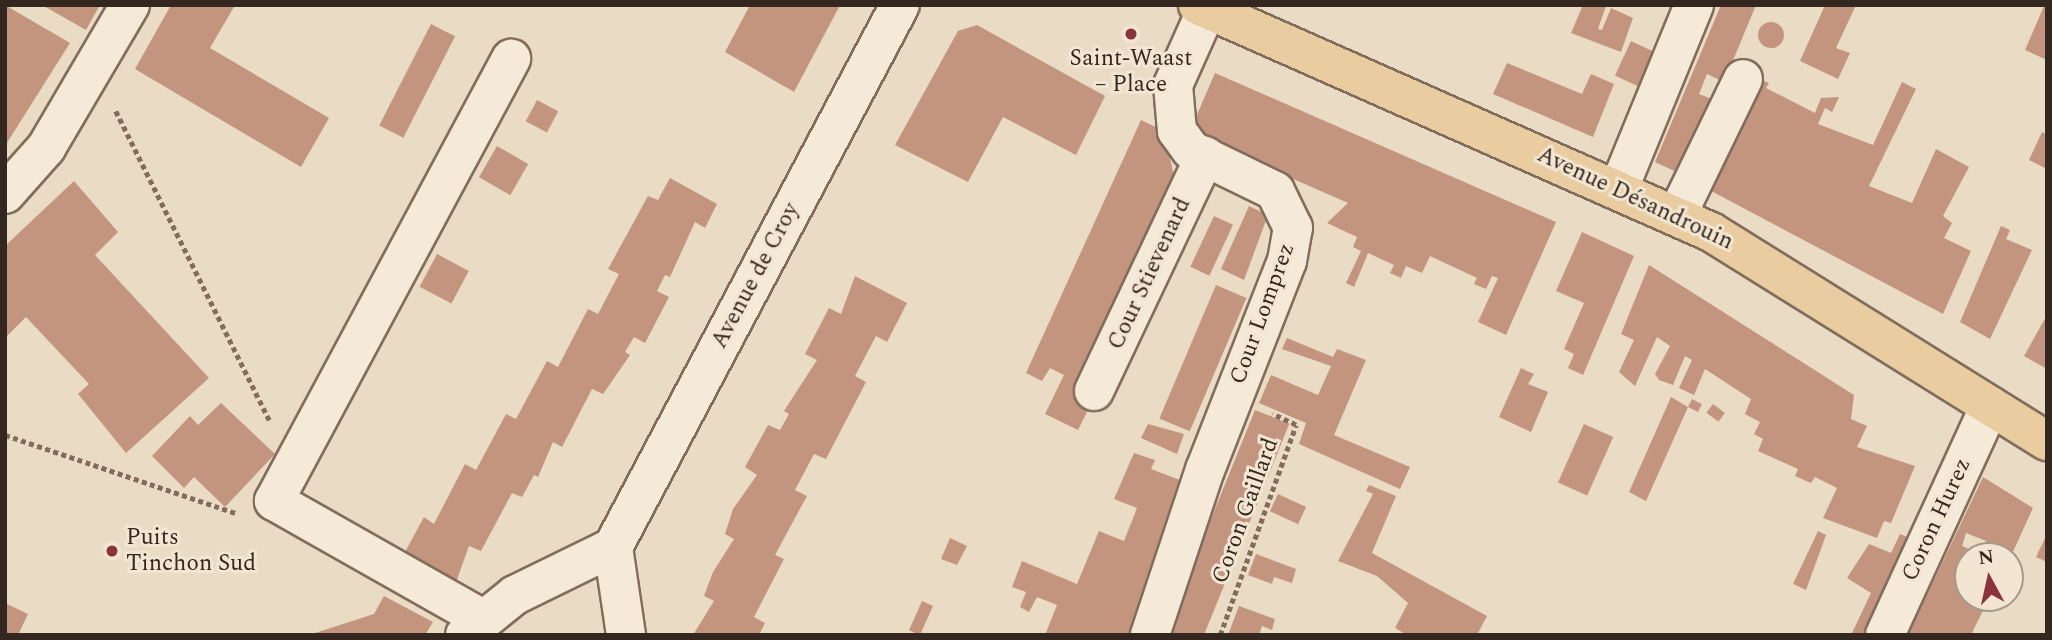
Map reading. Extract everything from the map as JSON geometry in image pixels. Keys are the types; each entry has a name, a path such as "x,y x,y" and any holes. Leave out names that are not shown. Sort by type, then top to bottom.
{"main road":[{"name":"Avenue Désandrouin","path":"1203,7 1677,215 2047,441"}],"street":[{"path":"5,194 46,148 130,5"},
{"name":"Avenue de Croy","path":"612,547 900,5"},
{"path":"1619,188 1694,5"},
{"name":"Cour Lomprez","path":"1150,635 1232,397 1287,261 1293,228 1275,191 1182,142 1171,101 1178,70 1203,7"},
{"path":"511,59 275,501 473,626 612,547 626,635"},
{"path":"1677,215 1743,79"},
{"name":"Cour Stievenard","path":"1094,391 1205,156"},
{"name":"Coron Hurez","path":"1885,635 1990,405"}],"path":[{"path":"94,69 293,467"},
{"name":"Coron Gaillard","path":"1220,635 1296,425 1232,397"},
{"path":"5,435 240,515 275,501"}],"building":[{"path":"5,5 70,43 5,146"},
{"path":"42,5 100,5 86,30"},
{"path":"171,5 235,5 210,48 329,118 301,167 135,69"},
{"path":"750,5 839,7 794,92 725,52"},
{"path":"1583,5 1606,6 1598,29 1602,30 1611,8 1633,18 1621,52 1571,33"},
{"path":"1721,5 1756,5 1724,82 1707,74 1699,94 1717,101 1685,176 1655,162"},
{"path":"1825,5 1856,5 1836,48 1850,53 1838,79 1800,61"},
{"path":"2044,6 2047,7 2047,60 2025,50"},
{"path":"1771,22 1781,25 1784,35 1781,45 1771,48 1761,45 1758,35 1761,25"},
{"path":"431,24 455,36 403,138 379,126"},
{"path":"977,25 1105,96 1076,155 1003,117 968,182 895,145 958,31"},
{"path":"1631,41 1661,55 1645,89 1615,75"},
{"path":"1507,63 1582,94 1591,74 1614,84 1593,137 1493,94"},
{"path":"1215,73 1556,222 1506,335 1478,322 1498,278 1492,276 1486,289 1474,284 1477,278 1430,256 1422,273 1406,266 1401,278 1390,273 1394,265 1368,253 1354,287 1346,283 1361,251 1353,247 1357,237 1327,223 1348,203 1189,133"},
{"path":"1762,80 1769,83 1766,88 1815,113 1821,98 1839,97 1832,112 1825,108 1818,124 1873,145 1902,82 1916,89 1869,186 1912,203 1936,149 1969,167 1943,216 1952,223 1944,238 1971,251 1943,314 1698,184"},
{"path":"537,100 558,111 547,132 526,121"},
{"path":"1141,120 1164,131 1174,176 1075,390 1094,398 1078,430 1045,414 1064,375 1050,368 1042,381 1026,373"},
{"path":"2042,132 2047,135 2047,169 2029,160"},
{"path":"497,146 528,164 510,195 479,177"},
{"path":"670,178 717,204 705,228 695,222 670,277 665,275 657,291 669,297 645,343 634,337 625,352 630,355 603,394 592,389 562,447 553,442 538,477 534,475 522,497 512,493 481,551 469,546 456,582 404,554 424,517 434,524 465,464 476,470 506,414 516,419 547,361 558,367 588,309 598,314 619,274 608,269 648,196 658,200"},
{"path":"74,181 118,232 95,255 209,378 126,453 78,394 89,384 26,317 5,338 5,246"},
{"path":"1249,206 1268,215 1244,280 1221,269"},
{"path":"1214,216 1233,225 1209,276 1190,267"},
{"path":"2001,226 2010,230 2006,239 2032,250 1990,339 1960,322"},
{"path":"1582,232 1634,256 1583,375 1568,368 1574,354 1564,349 1584,303 1556,291"},
{"path":"437,254 469,271 451,304 420,287"},
{"path":"1649,265 1854,395 1851,419 1867,426 1857,447 1915,466 1891,523 1884,521 1877,538 1823,518 1837,488 1815,477 1811,483 1795,476 1798,469 1758,451 1763,439 1754,434 1760,422 1745,414 1751,399 1705,369 1694,395 1679,388 1692,360 1685,356 1673,385 1659,380 1655,374 1670,346 1657,337 1635,386 1619,372 1634,340 1621,334"},
{"path":"855,276 907,303 887,342 876,336 855,376 866,382 826,459 814,454 795,490 807,496 775,555 784,559 754,617 765,623 759,635 693,635 714,601 704,596 713,572 734,539 725,534 733,509 757,475 745,467 768,425 780,430 789,414 784,411 817,360 805,354 829,308 841,314"},
{"path":"1216,285 1246,298 1190,431 1159,418"},
{"path":"2047,315 2047,369 2024,356"},
{"path":"1287,338 1333,357 1337,349 1366,360 1334,435 1410,467 1400,489 1299,444 1306,423 1259,403 1271,375 1318,395 1331,366 1282,349"},
{"path":"1521,368 1534,374 1528,384 1548,392 1531,432 1499,417"},
{"path":"1671,397 1688,407 1646,501 1629,492"},
{"path":"1692,399 1702,404 1698,412 1688,407"},
{"path":"221,403 275,454 225,507 194,477 184,488 152,456 190,416 198,425"},
{"path":"1713,404 1725,413 1718,422 1706,413"},
{"path":"1255,410 1289,424 1204,635 1177,635 1166,631"},
{"path":"1148,424 1184,434 1177,454 1141,438"},
{"path":"1584,424 1613,437 1587,495 1558,482"},
{"path":"1134,453 1155,460 1151,469 1185,482 1130,635 1045,635 1057,605 1037,597 1029,612 1020,607 1026,592 1012,587 1022,561 1077,584 1099,531 1124,541 1137,508 1114,499"},
{"path":"1983,477 2033,508 2017,542 1986,542 1966,533 1963,542 1954,542 1954,612 1982,612 1971,635 1908,635"},
{"path":"1369,485 1396,496 1372,553 1487,616 1477,635 1407,635 1395,628 1408,603 1377,576 1338,561 1373,494 1366,491"},
{"path":"1278,494 1306,507 1298,524 1270,511"},
{"path":"1818,531 1826,535 1806,590 1793,584"},
{"path":"1900,534 1914,540 1867,635 1851,635 1871,593 1847,578 1869,544 1891,553"},
{"path":"2047,534 2047,562 2036,557"},
{"path":"950,538 967,546 957,565 941,559"},
{"path":"1256,554 1296,569 1292,583 1274,577 1272,584 1248,575"},
{"path":"384,596 433,622 425,635 309,635 374,614"},
{"path":"922,601 933,606 920,635 909,630"},
{"path":"5,603 28,614 18,635 5,635"},
{"path":"1239,606 1275,619 1272,630 1262,626 1259,635 1228,635"}],"place":[{"name":"Saint-Waast – Place","path":"1131,34"},
{"name":"Puits Tinchon Sud","path":"112,551"}]}
